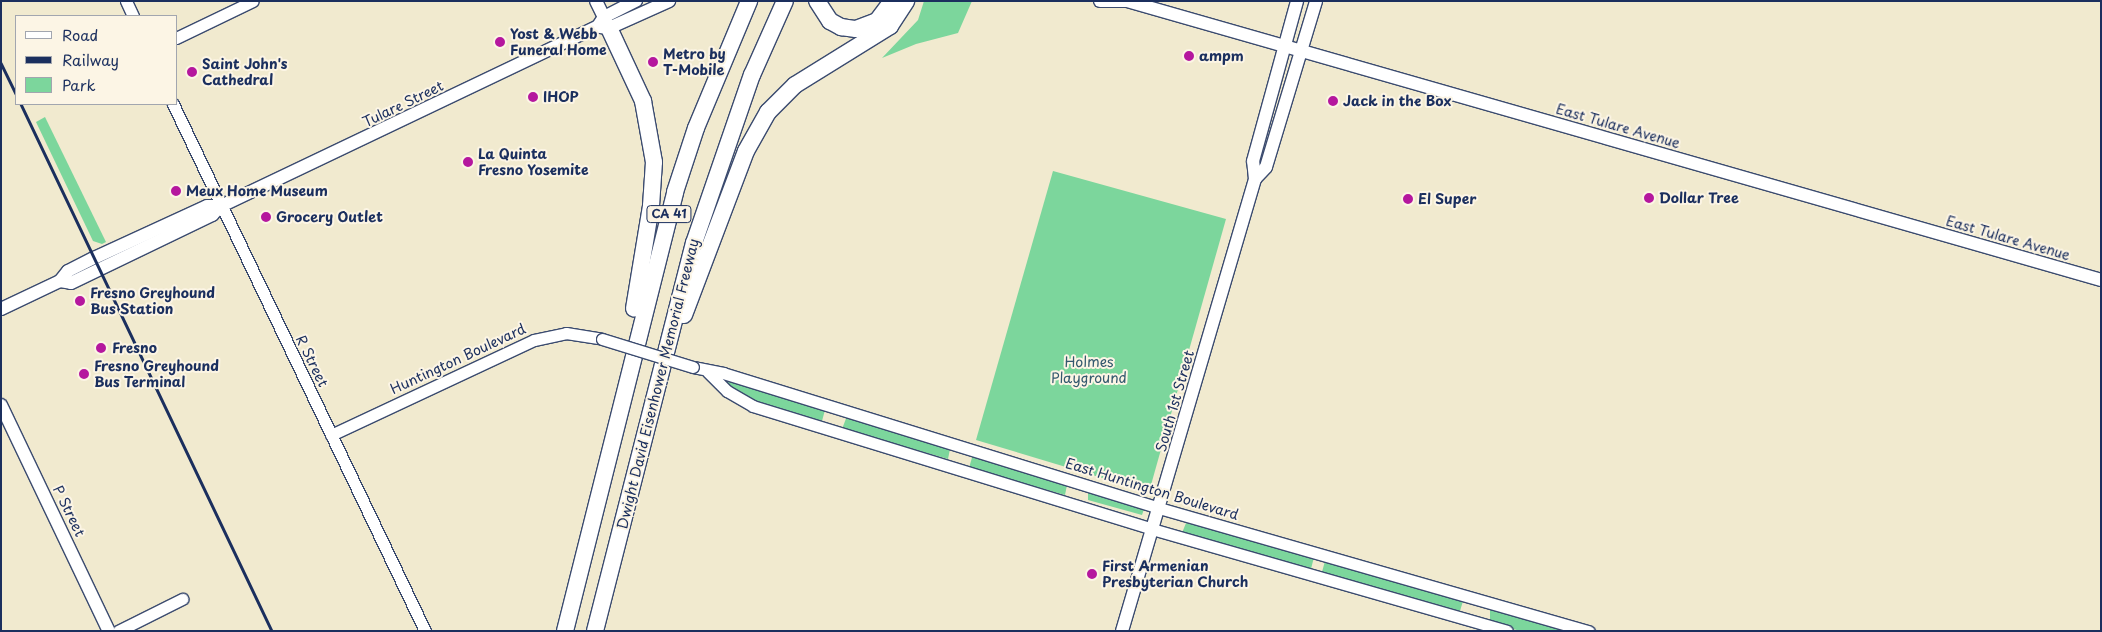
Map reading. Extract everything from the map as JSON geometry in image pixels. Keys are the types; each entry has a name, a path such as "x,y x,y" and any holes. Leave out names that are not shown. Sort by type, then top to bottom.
{"highway":[{"name":"CA 41","path":"565,631 675,192 700,119 749,1"},
{"name":"Dwight David Eisenhower Memorial Freeway","path":"595,631 652,402 714,176 752,75 785,1"},
{"path":"817,1 830,21 841,27 856,29 877,21 892,1"},
{"path":"652,402 736,174 756,131 768,112 795,85 890,26 906,1"},
{"path":"603,24 643,101 652,142 654,176 614,435"}],"main road":[{"path":"596,1 603,24"},
{"name":"Tulare Street","path":"603,24 636,1"},
{"name":"Tulare Street","path":"1,310 60,281 68,272 94,258 207,206 221,206 603,24 670,1"},
{"name":"East Tulare Avenue","path":"1100,1 1127,1 2101,280"},
{"name":"South 1st Street","path":"1122,631 1255,179 1253,161 1297,1"},
{"name":"South 1st Street","path":"1255,179 1266,167 1316,1"},
{"name":"P Street","path":"1,405 109,631"}],"street":[{"path":"126,1 133,15"},
{"path":"178,37 253,1"},
{"name":"R Street","path":"173,105 424,631"},
{"name":"Huntington Boulevard","path":"331,435 534,340 566,333 602,340"},
{"name":"East Huntington Boulevard","path":"602,340 708,372 723,373 1159,508 1588,631"},
{"name":"East Huntington Boulevard","path":"708,372 727,391 753,406 1152,529 1507,631"},
{"path":"1315,575 1321,554"},
{"path":"118,631 182,599"}],"green space":[{"path":"924,1 972,1 958,33 916,44 882,58 918,20"},
{"path":"45,117 106,242 102,244 93,241 36,122"},
{"name":"Holmes Playground","path":"1053,171 1226,219 1149,492 976,440"},
{"path":"721,377 825,410 822,421 740,396"},
{"path":"847,416 950,449 948,459 842,429"},
{"path":"973,454 1067,485 1065,495 969,468"},
{"path":"1088,491 1144,509 1142,515 1088,500"},
{"path":"1186,523 1262,540 1314,557 1311,569 1182,533"},
{"path":"1325,561 1463,601 1460,611 1322,572"},
{"path":"1490,608 1577,631 1520,631 1490,622"}],"railway":[{"path":"1,63 15,92"},
{"path":"21,105 272,631"}],"place":[{"name":"Yost & Webb Funeral Home","path":"500,42"},
{"name":"ampm","path":"1189,56"},
{"name":"Metro by T-Mobile","path":"653,62"},
{"name":"Saint John's Cathedral","path":"192,72"},
{"name":"IHOP","path":"533,97"},
{"name":"Jack in the Box","path":"1333,101"},
{"name":"La Quinta Fresno Yosemite","path":"468,162"},
{"name":"Meux Home Museum","path":"176,191"},
{"name":"Dollar Tree","path":"1649,198"},
{"name":"El Super","path":"1408,199"},
{"name":"Grocery Outlet","path":"266,217"},
{"name":"Fresno Greyhound Bus Station","path":"80,301"},
{"name":"Fresno","path":"101,348"},
{"name":"Fresno Greyhound Bus Terminal","path":"84,374"},
{"name":"First Armenian Presbyterian Church","path":"1092,574"}]}
